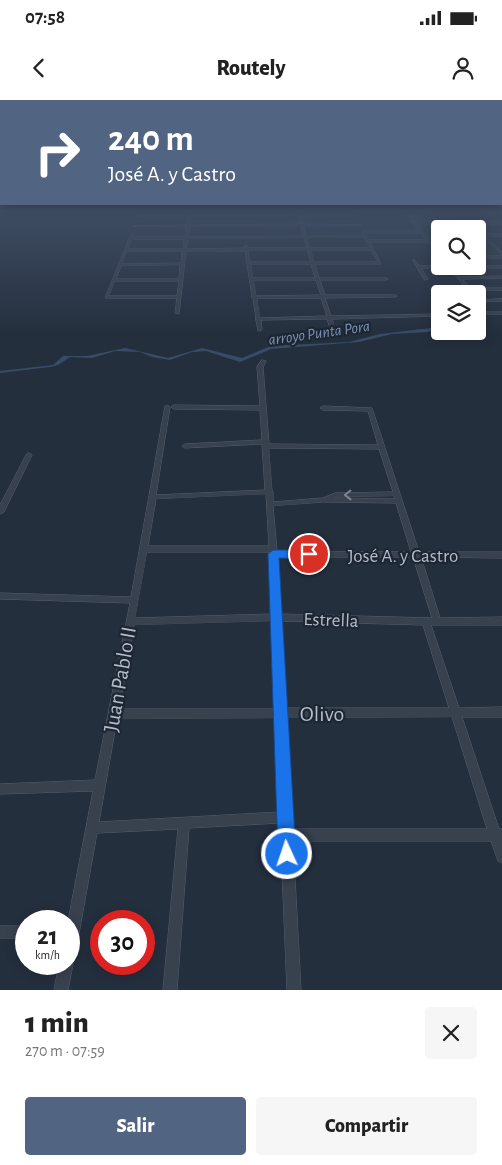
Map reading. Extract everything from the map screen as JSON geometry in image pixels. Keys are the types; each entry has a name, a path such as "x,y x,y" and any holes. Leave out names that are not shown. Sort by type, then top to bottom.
{"street":[{"path":"126,251 106,297 179,297"},
{"path":"177,313 184,251"},
{"path":"246,251 260,330"},
{"path":"309,251 334,334"},
{"path":"248,263 380,263 373,251"},
{"path":"486,256 502,255"},
{"path":"414,260 426,280"},
{"path":"120,265 182,264"},
{"path":"418,267 431,267"},
{"path":"486,267 502,267"},
{"path":"457,275 465,285"},
{"path":"459,278 502,277"},
{"path":"250,279 386,279"},
{"path":"114,280 180,280"},
{"path":"486,289 502,289"},
{"path":"253,297 395,296"},
{"path":"486,300 502,300"},
{"path":"486,309 489,313 502,313"},
{"path":"257,318 431,315"},
{"path":"264,361 260,368 270,492 294,990"},
{"name":"Juan Pablo II","path":"75,910 92,828 152,497 171,407 262,408"},
{"path":"323,408 370,409 416,556 455,713 498,835 502,857"},
{"path":"184,446 265,444 382,447"},
{"path":"0,512 29,455"},
{"path":"152,497 270,492"},
{"path":"270,504 324,500 335,495 397,498"},
{"name":"José A. y Castro","path":"144,549 416,556 502,555"},
{"path":"0,596 134,600"},
{"name":"Estrella","path":"130,622 275,617 432,622 502,621"},
{"name":"Olivo","path":"113,714 502,712"},
{"path":"0,789 100,785"},
{"path":"92,828 285,818"},
{"path":"170,990 184,823"},
{"path":"286,835 498,835"},
{"path":"0,932 15,932"},
{"path":"62,990 64,975"}],"green space":[{"path":"486,251 495,251 501,256 486,256"}],"water":[{"path":"431,328 431,331 428,332 392,334 359,342 271,349 240,362 206,351 192,352 170,360 152,357 140,352 115,351 92,358 70,357 58,365 50,367 0,373 0,371 53,365 63,356 87,356 125,348 168,358 202,348 242,358 271,346 349,342 380,334"}],"route":[{"path":"287,854 273,554 309,554"}],"water label":[{"name":"arroyo Punta Pora","path":"319,332"}]}
